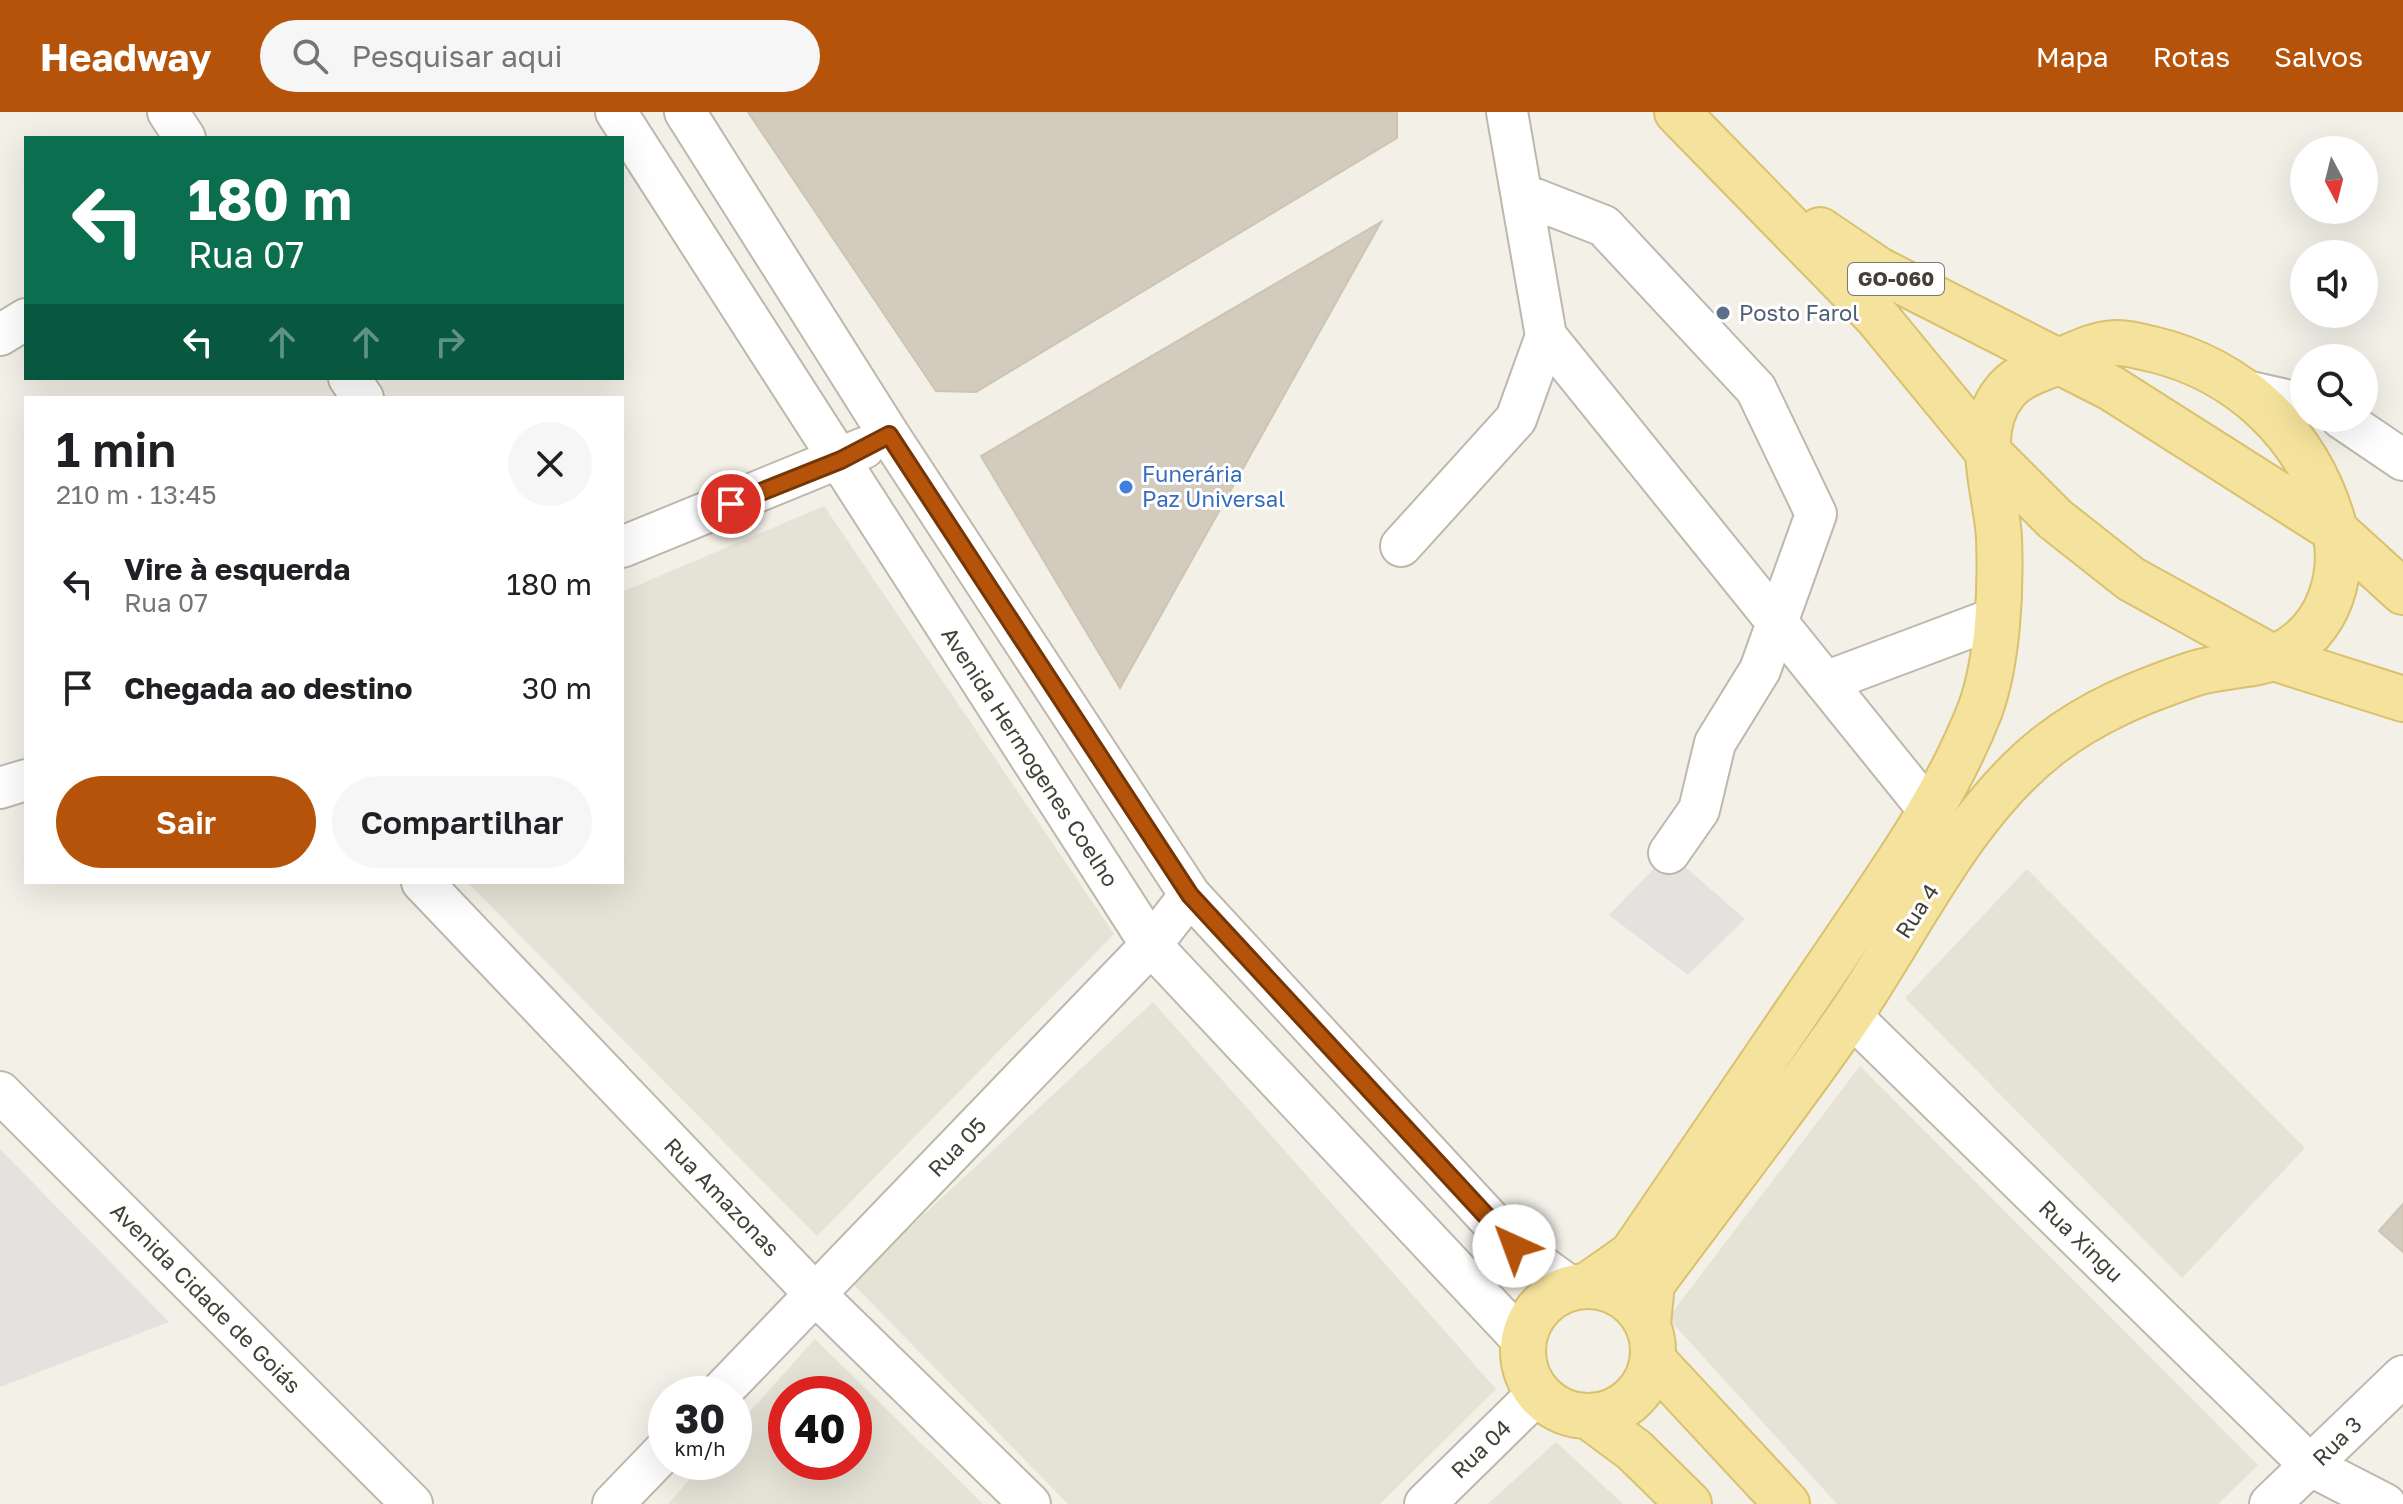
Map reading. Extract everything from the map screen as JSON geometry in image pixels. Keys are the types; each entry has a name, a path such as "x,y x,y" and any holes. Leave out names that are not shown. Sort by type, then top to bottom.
{"main road":[{"name":"GO-060","path":"1677,112 1877,317 1988,452 2055,519 2131,579 2274,658 2403,699"},
{"name":"GO-060","path":"1745,180 1879,270 2111,388 2336,531 2403,592"},
{"path":"1946,828 1982,705 1998,617 1999,536 1988,452 1991,416 2003,393 2023,376 2081,350 2122,342 2189,358 2246,391 2295,440 2320,480 2336,531 2339,571 2330,602 2308,636 2274,658"},
{"name":"Rua 4","path":"1579,1286 1632,1254 1946,828 2083,718 2146,690 2212,667 2274,658"},
{"name":"Rua 4","path":"1651,1323 1850,1015 1946,828"},
{"path":"1689,1504 1634,1450 1588,1416 1561,1410 1538,1393 1528,1378 1523,1341 1528,1323 1539,1307 1579,1286 1624,1295 1651,1323 1787,1504"},
{"path":"1588,1416 1624,1406 1638,1394 1651,1323"}],"street":[{"path":"168,112 184,136"},
{"name":"Avenida Hermogenes Coelho","path":"616,112 1151,945 1523,1341"},
{"path":"685,112 889,435 1190,895 1514,1246 1579,1286"},
{"path":"1507,112 1546,336 1946,828"},
{"path":"1522,194 1604,226 1756,389 1816,514 1760,670 1715,743 1699,810 1669,853"},
{"path":"0,335 24,320"},
{"path":"1401,546 1516,419 1546,336"},
{"path":"2246,391 2290,401"},
{"path":"2362,432 2403,460"},
{"path":"624,546 841,460 889,435"},
{"path":"1825,682 1998,617"},
{"path":"0,788 24,781"},
{"name":"Rua Amazonas","path":"424,884 815,1294 1030,1504"},
{"name":"Rua 05","path":"736,1376 1151,945 1190,895"},
{"name":"Rua Xingu","path":"1850,1015 2311,1466 2385,1504"},
{"name":"Avenida Cidade de Goiás","path":"0,1092 412,1504"},
{"name":"Rua 3","path":"2270,1504 2403,1376"},
{"name":"Rua 04","path":"1425,1504 1538,1393"},
{"path":"613,1504 648,1468"}],"shaded area":[{"path":"824,506 1114,934 817,1236 469,884 624,884 624,591"},
{"path":"1669,853 1745,919 1688,975 1609,915"},
{"path":"2027,869 2305,1148 2182,1278 1905,998"},
{"path":"1153,1002 1496,1389 1380,1504 1068,1504 851,1282"},
{"path":"1860,1066 2258,1465 2218,1504 1837,1504 1668,1318"},
{"path":"0,1149 169,1322 0,1387"},
{"path":"815,1339 853,1376 782,1376"},
{"path":"768,1391 768,1480 872,1480 872,1395 983,1504 668,1504 689,1480 752,1480 752,1409"},
{"path":"1556,1442 1623,1504 1488,1504"}],"building":[{"path":"748,112 1397,112 1397,138 976,392 936,391"},
{"path":"1381,222 1120,688 981,456"},
{"path":"2403,1204 2403,1252 2379,1231"}],"place":[{"name":"Posto Farol","path":"1723,313"},
{"name":"Funerária Paz Universal","path":"1126,487"}],"route":[{"path":"731,504 841,460 889,435 1190,895 1514,1246"}]}
